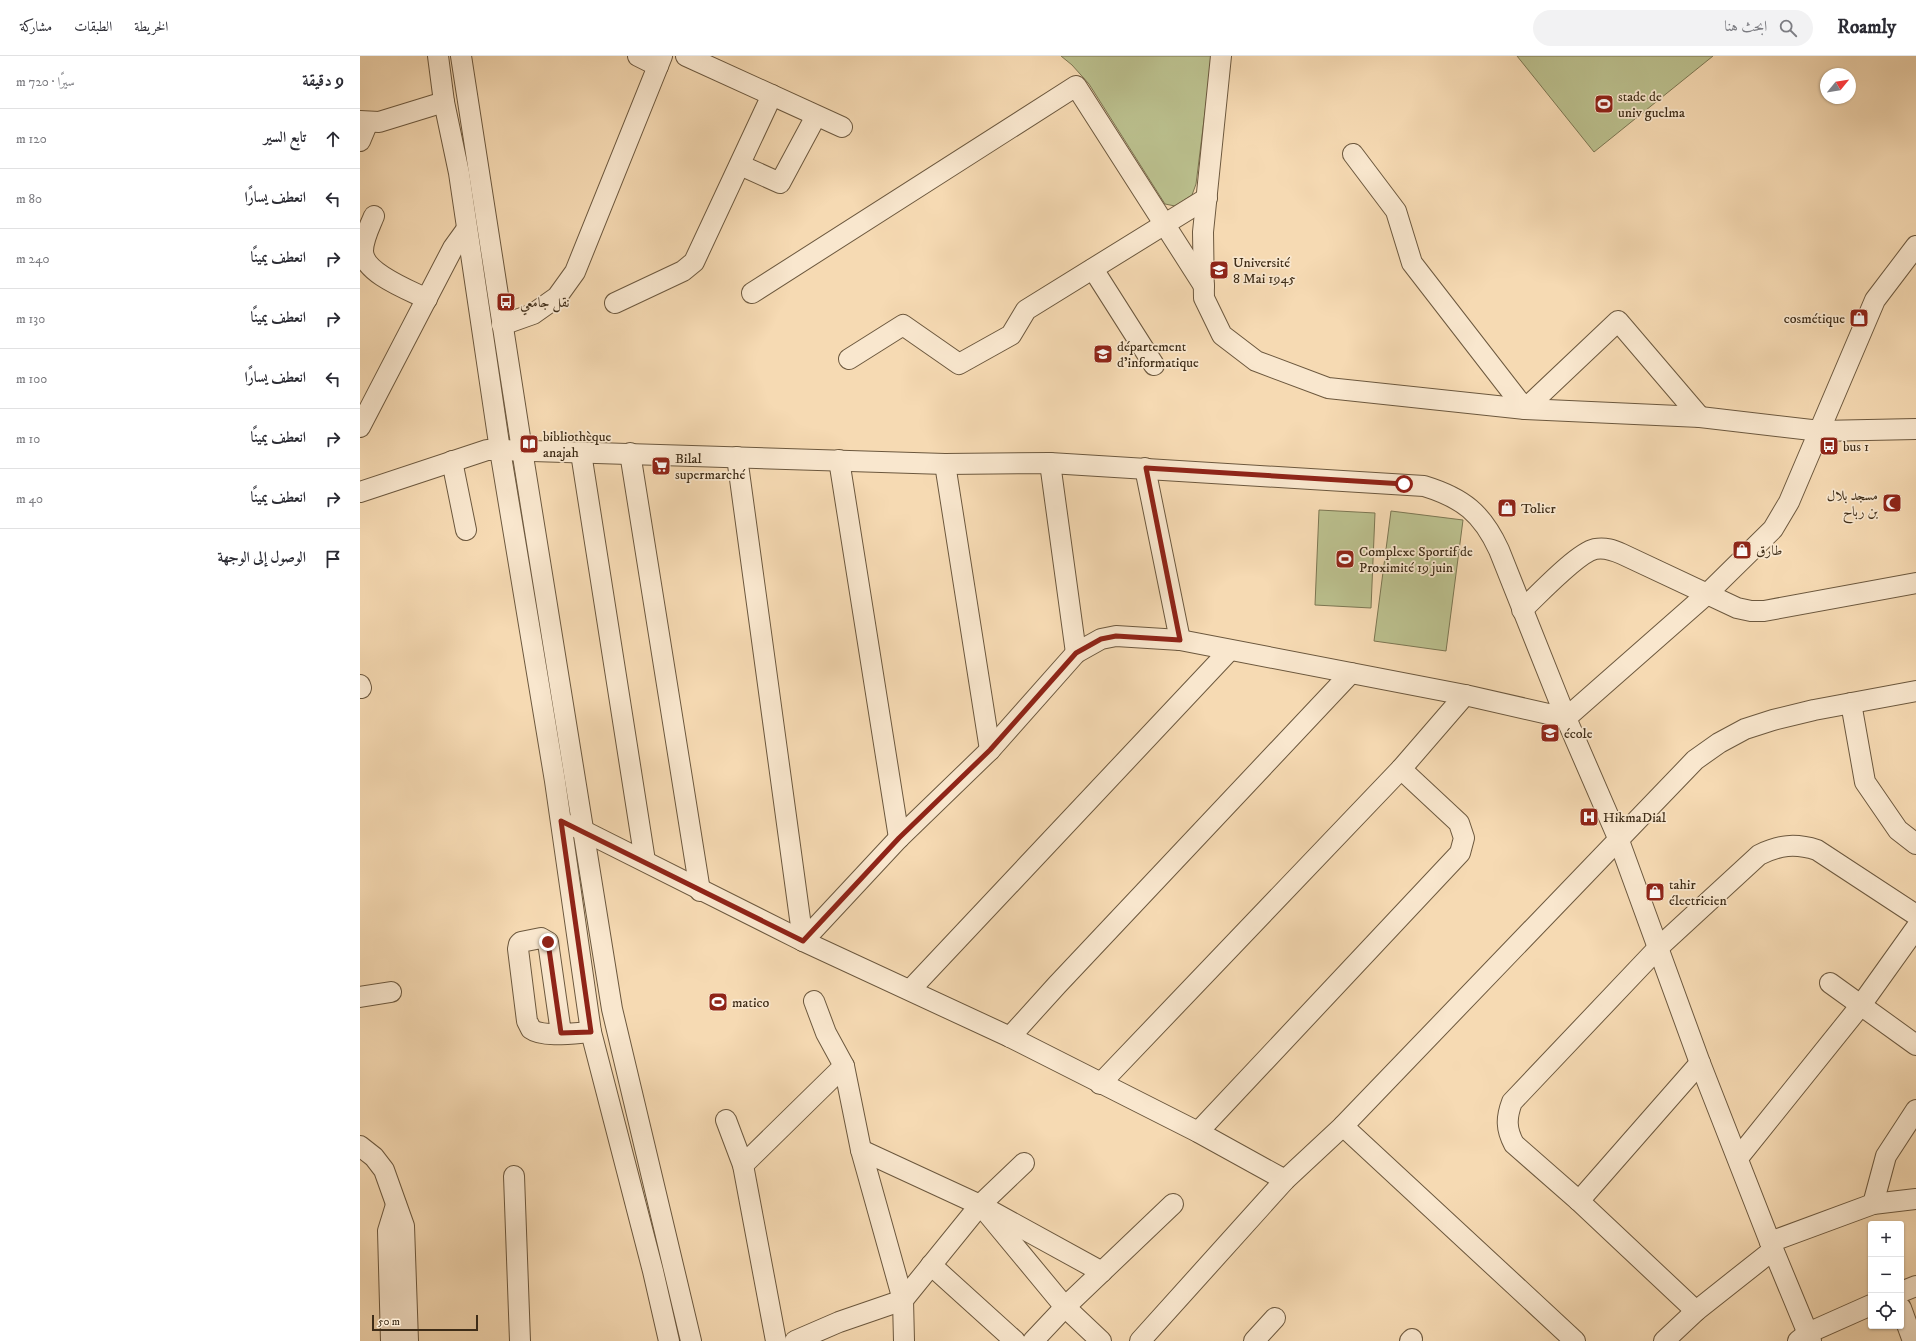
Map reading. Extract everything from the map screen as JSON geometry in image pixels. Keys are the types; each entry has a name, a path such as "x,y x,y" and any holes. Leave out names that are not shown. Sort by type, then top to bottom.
{"street":[{"path":"438,56 444,102 459,173 466,230 500,450 561,821 591,1032 653,1271 669,1341"},
{"path":"460,56 612,1010 691,1341"},
{"path":"502,325 533,314 557,297 575,272 660,61 638,56"},
{"path":"686,56 842,127"},
{"path":"1221,56 1204,232 1204,298 1222,336 1256,362 1328,388 1525,409 1700,417 1820,431 1916,429"},
{"path":"752,293 1076,86 1204,286"},
{"path":"615,303 683,271 694,262 772,95"},
{"path":"360,140 364,122 379,122 444,102"},
{"path":"740,165 780,184 816,116"},
{"path":"1353,154 1396,211 1412,263 1525,409"},
{"path":"849,359 904,325 959,364 1010,335 1026,310 1165,226 1207,198"},
{"path":"374,216 364,242 363,251 365,260 370,268 426,299"},
{"path":"360,427 453,248 466,230"},
{"path":"1566,718 1707,594 1761,542 1782,516 1820,431 1875,300 1916,246"},
{"path":"1093,269 1154,365"},
{"path":"1525,409 1618,321 1700,417"},
{"path":"360,492 487,450 630,453 945,464 1050,463 1404,484 1424,486 1444,492 1467,506 1478,515 1490,531 1566,718 1618,838 1700,1063 1772,1246 1806,1338 1868,1307"},
{"path":"581,453 645,861"},
{"path":"630,453 700,891"},
{"path":"737,457 803,941"},
{"path":"839,460 899,838"},
{"path":"452,462 466,530"},
{"path":"1050,463 1076,653"},
{"path":"945,464 990,750"},
{"path":"1146,468 1180,640"},
{"path":"1522,610 1581,556 1594,549 1604,548 1613,550 1737,608 1751,612 1764,611 1916,583"},
{"path":"803,941 899,838 990,750 1076,653 1095,642 1116,636 1180,640 1465,695 1566,718"},
{"path":"910,990 1229,650"},
{"path":"1010,1037 1057,985 1351,673"},
{"path":"1140,1341 1284,1180 1343,1126 1618,838 1695,760 1719,743 1745,729 1773,720 1916,690"},
{"path":"1100,1084 1401,769 1465,695"},
{"path":"1851,703 1865,782 1898,830 1916,844"},
{"path":"1198,1132 1460,853 1464,838 1459,823 1401,769"},
{"path":"561,821 582,829 700,891 803,941 1010,1037 1100,1084 1198,1132 1284,1180"},
{"path":"1696,1311 1579,1201 1514,1144 1508,1129 1508,1112 1512,1102 1659,947 1759,855 1772,848 1787,845 1802,845 1817,850 1916,915"},
{"path":"1738,1158 1861,1005 1916,928"},
{"path":"1830,983 1916,1045"},
{"path":"360,997 391,992"},
{"path":"814,1001 826,1033 844,1066 861,1150 903,1300 904,1341"},
{"path":"561,1033 591,1032"},
{"path":"1579,1201 1700,1063"},
{"path":"743,1165 844,1066"},
{"path":"1873,1204 1886,1156 1916,1110"},
{"path":"726,1120 743,1165 776,1341"},
{"path":"1343,1126 1575,1341"},
{"path":"360,1146 374,1157 384,1170 405,1233 408,1341"},
{"path":"861,1150 980,1205 1102,1272"},
{"path":"795,1341 839,1332 903,1300 980,1205 1024,1163"},
{"path":"514,1176 520,1341"},
{"path":"1664,1341 1696,1311 1772,1246 1873,1204 1916,1199"},
{"path":"1033,1341 1065,1307 1173,1204"},
{"path":"391,1341 388,1231 396,1205"},
{"path":"980,1205 1065,1307 1101,1341"},
{"path":"931,1265 1015,1341"},
{"path":"1904,1291 1916,1286"},
{"path":"1907,1314 1912,1341"},
{"path":"1255,1340 1275,1318"}],"green space":[{"path":"1061,56 1212,56 1196,184 1192,195 1175,206 1165,204 1089,84 1072,65"},
{"name":"stade de univ guelma","path":"1517,56 1713,56 1594,152"},
{"name":"Complexe Sportif de Proximité 19 juin","path":"1319,510 1375,513 1371,608 1315,605"},
{"path":"1391,511 1463,520 1446,651 1374,641"}],"place":[{"name":"stade de univ guelma","path":"1604,104"},
{"name":"Université 8 Mai 1945","path":"1219,270"},
{"name":"نقل جامعي","path":"506,302"},
{"name":"cosmétique","path":"1859,318"},
{"name":"département d'informatique","path":"1103,354"},
{"name":"bibliothèque anajah","path":"529,444"},
{"name":"bus 1","path":"1829,446"},
{"name":"Bilal supermarché","path":"661,466"},
{"name":"مسجد بلال بن رباح","path":"1892,503"},
{"name":"Tolier","path":"1507,508"},
{"name":"طارق","path":"1742,550"},
{"name":"Complexe Sportif de Proximité 19 juin","path":"1345,559"},
{"name":"école","path":"1550,733"},
{"name":"HikmaDial","path":"1589,817"},
{"name":"tahir électricien","path":"1655,892"},
{"name":"matico","path":"718,1002"}],"route":[{"path":"548,942 561,1033 591,1032 561,821 582,829 700,891 803,941 899,838 990,750 1076,653 1089,644 1101,639 1116,636 1180,640 1146,468 1404,484"}]}
